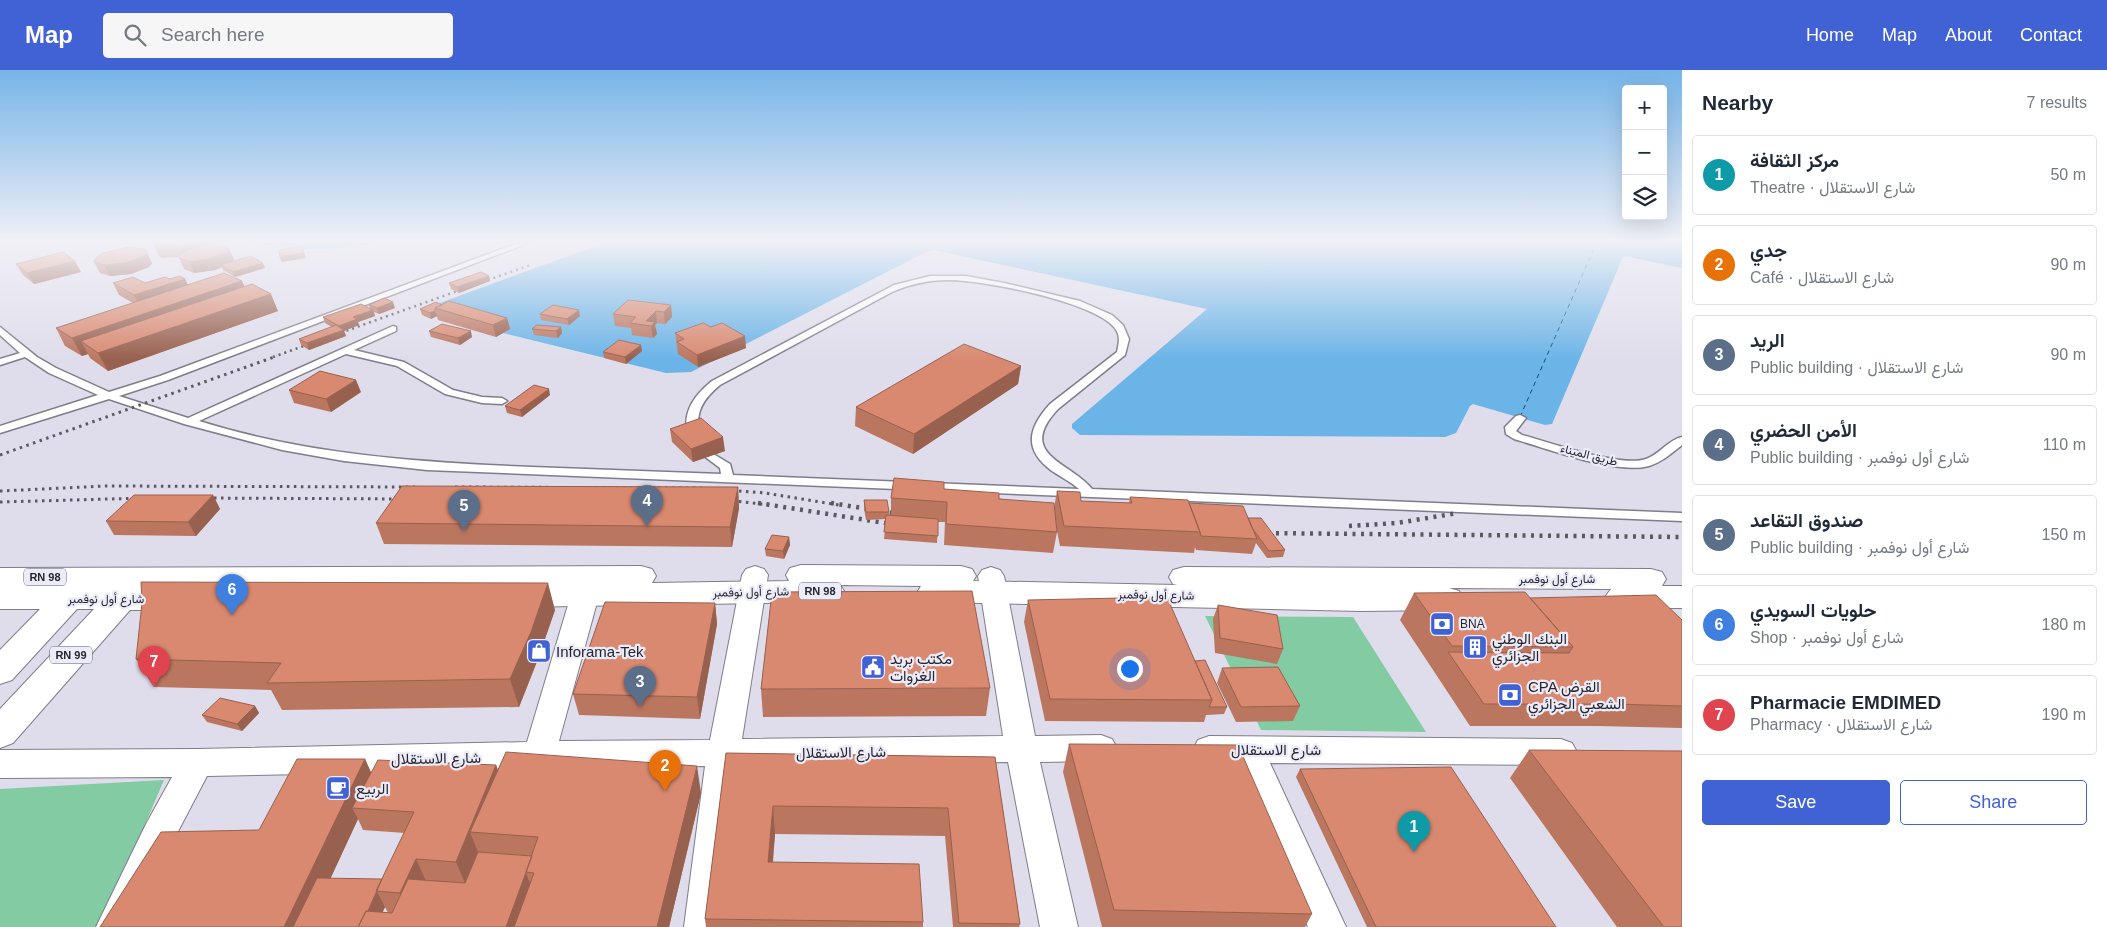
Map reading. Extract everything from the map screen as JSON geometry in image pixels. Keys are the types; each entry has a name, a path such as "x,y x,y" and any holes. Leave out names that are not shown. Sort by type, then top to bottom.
{"main road":[{"name":"RN 98","path":"0,578 91,577 132,588"},
{"path":"0,671 91,577"},
{"name":"شارع أول نوفمبر","path":"0,598 68,599 132,588 753,583 992,584 1361,600 1632,588 1682,580"},
{"name":"شارع أول نوفمبر","path":"132,588 585,596 753,583"},
{"name":"RN 99","path":"0,733 132,588"},
{"name":"شارع أول نوفمبر","path":"1632,588 1675,610"}],"street":[{"path":"703,927 723,754 753,583"},
{"path":"992,584 1021,748 1060,927"},
{"path":"539,755 585,596"},
{"name":"شارع الاستقلال","path":"0,764 197,763 539,755 1130,748"},
{"name":"شارع الاستقلال","path":"1179,749 1585,752"},
{"path":"1248,749 1327,927"},
{"path":"115,927 158,835 197,763"}],"lane":[{"path":"0,430 110,396 214,360 426,280"},
{"path":"693,434 691,414 696,404 716,382 898,286 921,280"},
{"path":"972,280 984,281 1089,307 1110,318 1122,332 1125,346 1122,352 1050,411 1038,428 1037,437 1045,457 1054,467 1084,484 1089,493"},
{"path":"188,422 393,329"},
{"path":"0,330 26,354 60,376 110,396 188,422 263,443 369,460 427,466 1682,517"},
{"path":"344,351 364,354 400,364 449,392 482,400 502,401"},
{"path":"0,362 26,354"},
{"name":"طريق الميناء","path":"1520,418 1511,427 1510,432 1518,437 1627,463 1647,463 1682,440"},
{"path":"710,456 726,467 728,479"}],"green space":[{"path":"1205,616 1353,617 1426,732 1261,730"},
{"path":"164,780 101,927 0,927 0,789"}],"water":[{"path":"503,280 871,280 691,372 666,373 429,315 426,308"},
{"path":"1073,280 1613,280 1552,424 1545,425 1473,404 1470,406 1456,433 1445,437 1080,435 1072,428 1072,424 1207,309"}],"building":[{"path":"123,280 139,280 145,283 155,280 182,280 134,295 113,283"},
{"path":"203,280 242,281 72,338 56,328"},
{"path":"458,280 477,280 457,287 449,283"},
{"path":"252,284 271,294 98,353 81,341"},
{"path":"384,298 393,302 377,308 369,305"},
{"path":"628,300 671,305 664,312 656,311 646,321 655,322 651,326 630,323 636,317 613,314"},
{"path":"449,301 507,318 493,325 435,308"},
{"path":"436,302 442,305 435,308 435,311 430,313 420,309"},
{"path":"361,304 373,310 353,317 357,319 339,326 323,317"},
{"path":"553,305 579,310 567,319 540,314"},
{"path":"703,323 711,327 722,323 745,336 697,355 677,342 684,339 675,333"},
{"path":"442,324 471,331 458,338 429,331"},
{"path":"336,325 344,330 307,343 299,339"},
{"path":"537,325 561,327 556,331 532,329"},
{"path":"619,340 641,345 625,357 603,352"},
{"path":"964,344 1021,366 914,434 856,407"},
{"path":"320,371 356,380 326,399 289,390"},
{"path":"534,385 549,389 520,410 505,406"},
{"path":"701,418 723,437 691,449 670,429"},
{"path":"894,478 944,482 944,489 999,493 999,499 1054,503 1057,532 946,524 947,502 891,498"},
{"path":"402,486 738,487 730,527 376,523"},
{"path":"1057,491 1080,492 1081,501 1132,503 1130,497 1188,500 1200,532 1064,526"},
{"path":"134,495 213,495 188,522 106,521"},
{"path":"864,500 887,500 889,512 866,512"},
{"path":"1189,503 1243,506 1257,539 1201,536"},
{"path":"886,515 938,519 938,536 884,532"},
{"path":"1248,518 1261,518 1285,550 1269,551 1252,528"},
{"path":"772,535 789,537 783,551 765,549"},
{"path":"141,582 548,583 531,632 510,679 267,683 281,663 136,659 142,603"},
{"name":"مكتب بريد الغزوات","path":"972,591 990,688 761,689 772,592"},
{"path":"1525,592 1573,647 1452,646 1414,593"},
{"path":"1656,595 1682,620 1682,706 1484,704 1448,652 1569,653 1573,647 1530,598"},
{"path":"1167,597 1212,700 1050,699 1028,600"},
{"path":"605,602 715,603 697,697 573,694"},
{"path":"1218,605 1277,615 1283,649 1220,638"},
{"path":"1205,660 1227,707 1209,707 1212,700 1195,661"},
{"path":"1278,667 1300,706 1241,707 1222,668"},
{"path":"220,698 255,706 237,724 202,715"},
{"path":"1069,744 1238,745 1312,914 1114,910"},
{"path":"1529,750 1682,751 1682,927 1664,927"},
{"path":"506,752 697,766 657,927 514,927 534,873 526,872 538,837 470,832"},
{"path":"726,753 995,757 1020,924 959,923 948,808 773,806 768,862 919,864 923,922 705,919"},
{"path":"297,759 365,759 284,927 100,927 161,832 259,830"},
{"path":"378,760 496,765 456,862 416,859 400,893 376,891 414,812 352,808"},
{"path":"1451,767 1556,927 1376,927 1300,769"},
{"path":"478,852 532,856 506,927 358,927 366,911 392,913 408,879 465,883"},
{"path":"317,878 382,879 368,911 366,911 358,927 293,927"}],"ferry route":[{"path":"1520,417 1580,280"}],"railway":[{"path":"273,357 488,280"},
{"path":"0,455 277,356"},
{"path":"0,491 105,486 415,487"},
{"path":"455,487 702,488"},
{"path":"725,490 765,493 839,505"},
{"path":"0,502 145,498"},
{"path":"200,498 407,499"},
{"path":"725,500 770,505"},
{"path":"758,503 898,525"},
{"path":"831,503 905,515"},
{"path":"1349,526 1397,523 1458,513"},
{"path":"1259,533 1682,537"}],"place":[{"name":"الأمن الحضري","path":"647,526"},
{"name":"صندوق التقاعد","path":"464,531"},
{"name":"حلويات السويدي","path":"232,615"},
{"name":"BNA","path":"1442,624"},
{"name":"البنك الوطني الجزائري","path":"1475,647"},
{"name":"Inforama-Tek","path":"539,651"},
{"name":"مكتب بريد الغزوات","path":"873,667"},
{"name":"Pharmacie EMDIMED","path":"154,687"},
{"name":"CPA القرض الشعبي الجزائري","path":"1510,695"},
{"name":"الريد","path":"640,707"},
{"name":"الربيع","path":"338,788"},
{"name":"جدي","path":"665,791"},
{"name":"مركز الثقافة","path":"1414,852"}]}
